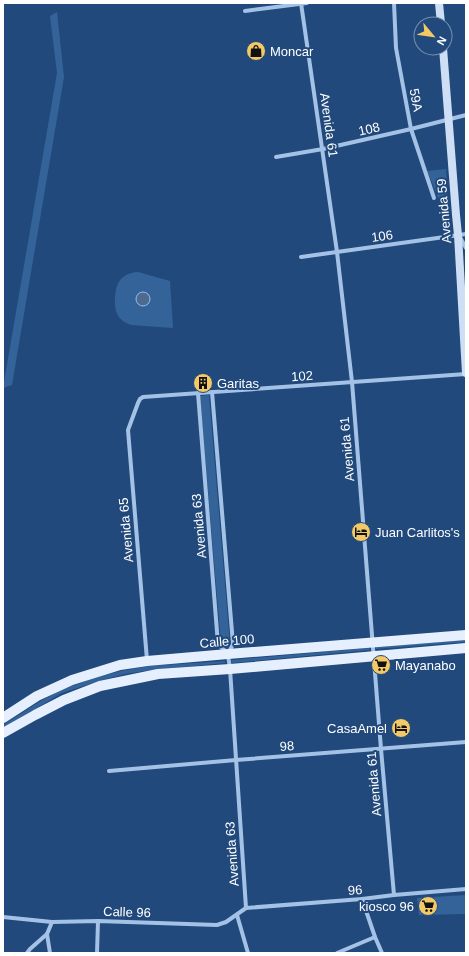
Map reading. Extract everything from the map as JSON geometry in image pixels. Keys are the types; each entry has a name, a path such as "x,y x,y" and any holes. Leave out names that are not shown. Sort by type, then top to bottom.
{"main road":[{"name":"Calle 100","path":"3,718 37,696 72,680 120,665 147,661 466,635"},
{"path":"3,733 64,700 100,686 158,674 466,648"}],"street":[{"path":"245,11 308,3"},
{"name":"59A","path":"394,3 396,48 411,129 434,198"},
{"path":"440,3 441,16"},
{"name":"Avenida 61","path":"301,4 337,252 352,382 373,657 394,895"},
{"name":"Avenida 59","path":"444,56 456,215 462,234 466,374"},
{"name":"108","path":"276,157 323,149 466,115"},
{"path":"462,234 466,248"},
{"name":"106","path":"301,257 462,234"},
{"name":"102","path":"140,399 143,397 466,374"},
{"name":"Avenida 63","path":"212,392 233,644 228,654 246,908"},
{"name":"Avenida 63","path":"198,393 218,644 228,654"},
{"name":"Avenida 65","path":"140,399 128,430 147,661"},
{"name":"98","path":"109,771 466,742"},
{"name":"96","path":"246,908 466,889"},
{"path":"362,899 382,953"},
{"name":"Calle 96","path":"3,917 52,922 98,921 216,925 226,922 246,908"},
{"path":"237,915 248,953"},
{"path":"97,953 98,921"},
{"path":"27,953 47,934 52,922"},
{"path":"47,934 50,953"},
{"path":"337,953 375,937"}],"shaded area":[{"path":"57,12 64,77 12,385 3,388 57,73 50,16"},
{"path":"446,169 449,219 427,171"},
{"path":"138,272 170,281 173,328 131,325 122,320 117,314 115,297 118,283 124,276"},
{"path":"143,292 148,294 150,299 148,304 143,306 138,304 136,299 138,294"},
{"path":"209,395 230,644 227,649 221,643 200,396"},
{"path":"466,640 466,642 376,649 376,647"},
{"path":"369,648 370,650 232,663 231,660"},
{"path":"225,661 225,663 125,674 99,681 62,693 3,728 3,725 61,690 97,677 149,666"},
{"path":"466,895 466,914 419,915 417,898"}],"place":[{"name":"Moncar","path":"256,51"},
{"name":"Garitas","path":"203,383"},
{"name":"Juan Carlitos's","path":"361,532"},
{"name":"Mayanabo","path":"381,665"},
{"name":"CasaAmel","path":"401,728"},
{"name":"kiosco 96","path":"428,906"}]}
